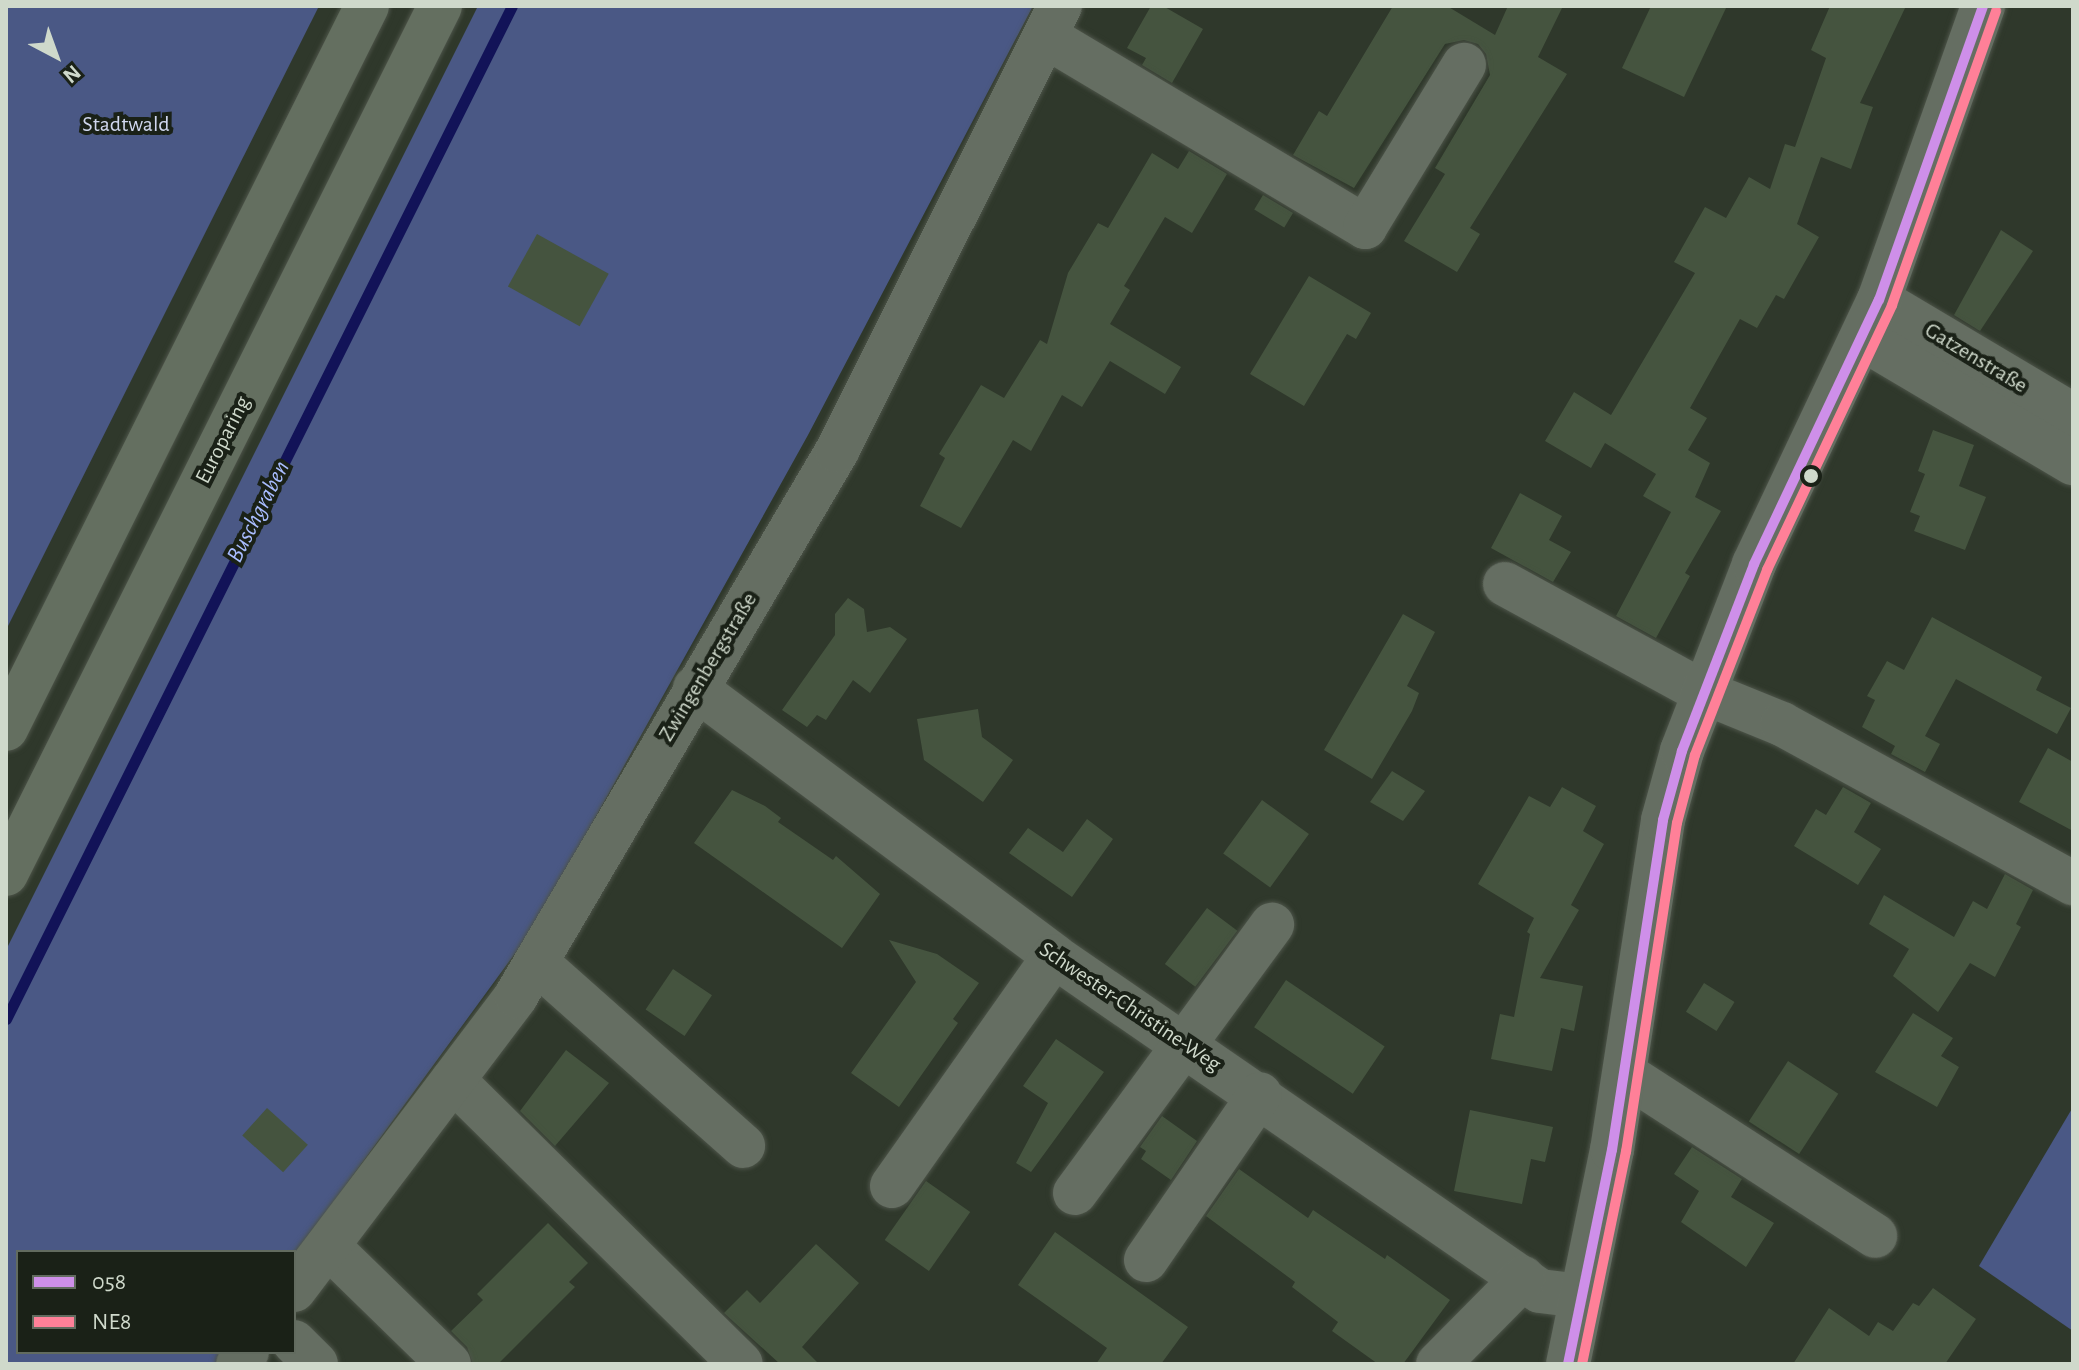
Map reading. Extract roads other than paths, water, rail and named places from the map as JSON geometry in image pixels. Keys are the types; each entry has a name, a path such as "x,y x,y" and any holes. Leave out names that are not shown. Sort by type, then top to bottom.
{"main road":[{"path":"6,729 367,6"},
{"name":"Europaring","path":"6,874 440,6"}],"street":[{"path":"1568,1364 1625,1074 1663,820 1703,692 1775,516 1871,320 1983,6"},
{"path":"1053,21 1365,227 1464,65"},
{"name":"Zwingenbergstraße","path":"296,1287 453,1080 536,962 837,451 1053,21"},
{"path":"1871,320 2073,463"},
{"name":"Gatzenstraße","path":"1871,320 2073,415"},
{"path":"1505,584 1703,692 1782,724 2073,883"},
{"name":"Schwester-Christine-Weg","path":"695,688 1054,956 1260,1094 1540,1291 1580,1296"},
{"path":"1075,1193 1272,925"},
{"path":"892,1186 1054,956"},
{"path":"536,962 743,1146"},
{"path":"1625,1074 1875,1236"},
{"path":"453,1080 741,1364"},
{"path":"1146,1260 1260,1094"},
{"path":"328,1246 449,1364"},
{"path":"1438,1364 1523,1278"},
{"path":"296,1344 316,1364"}],"waterway":[{"name":"Buschgraben","path":"6,1019 512,6"}],"park label":[{"name":"Stadtwald","path":"126,125"}]}
